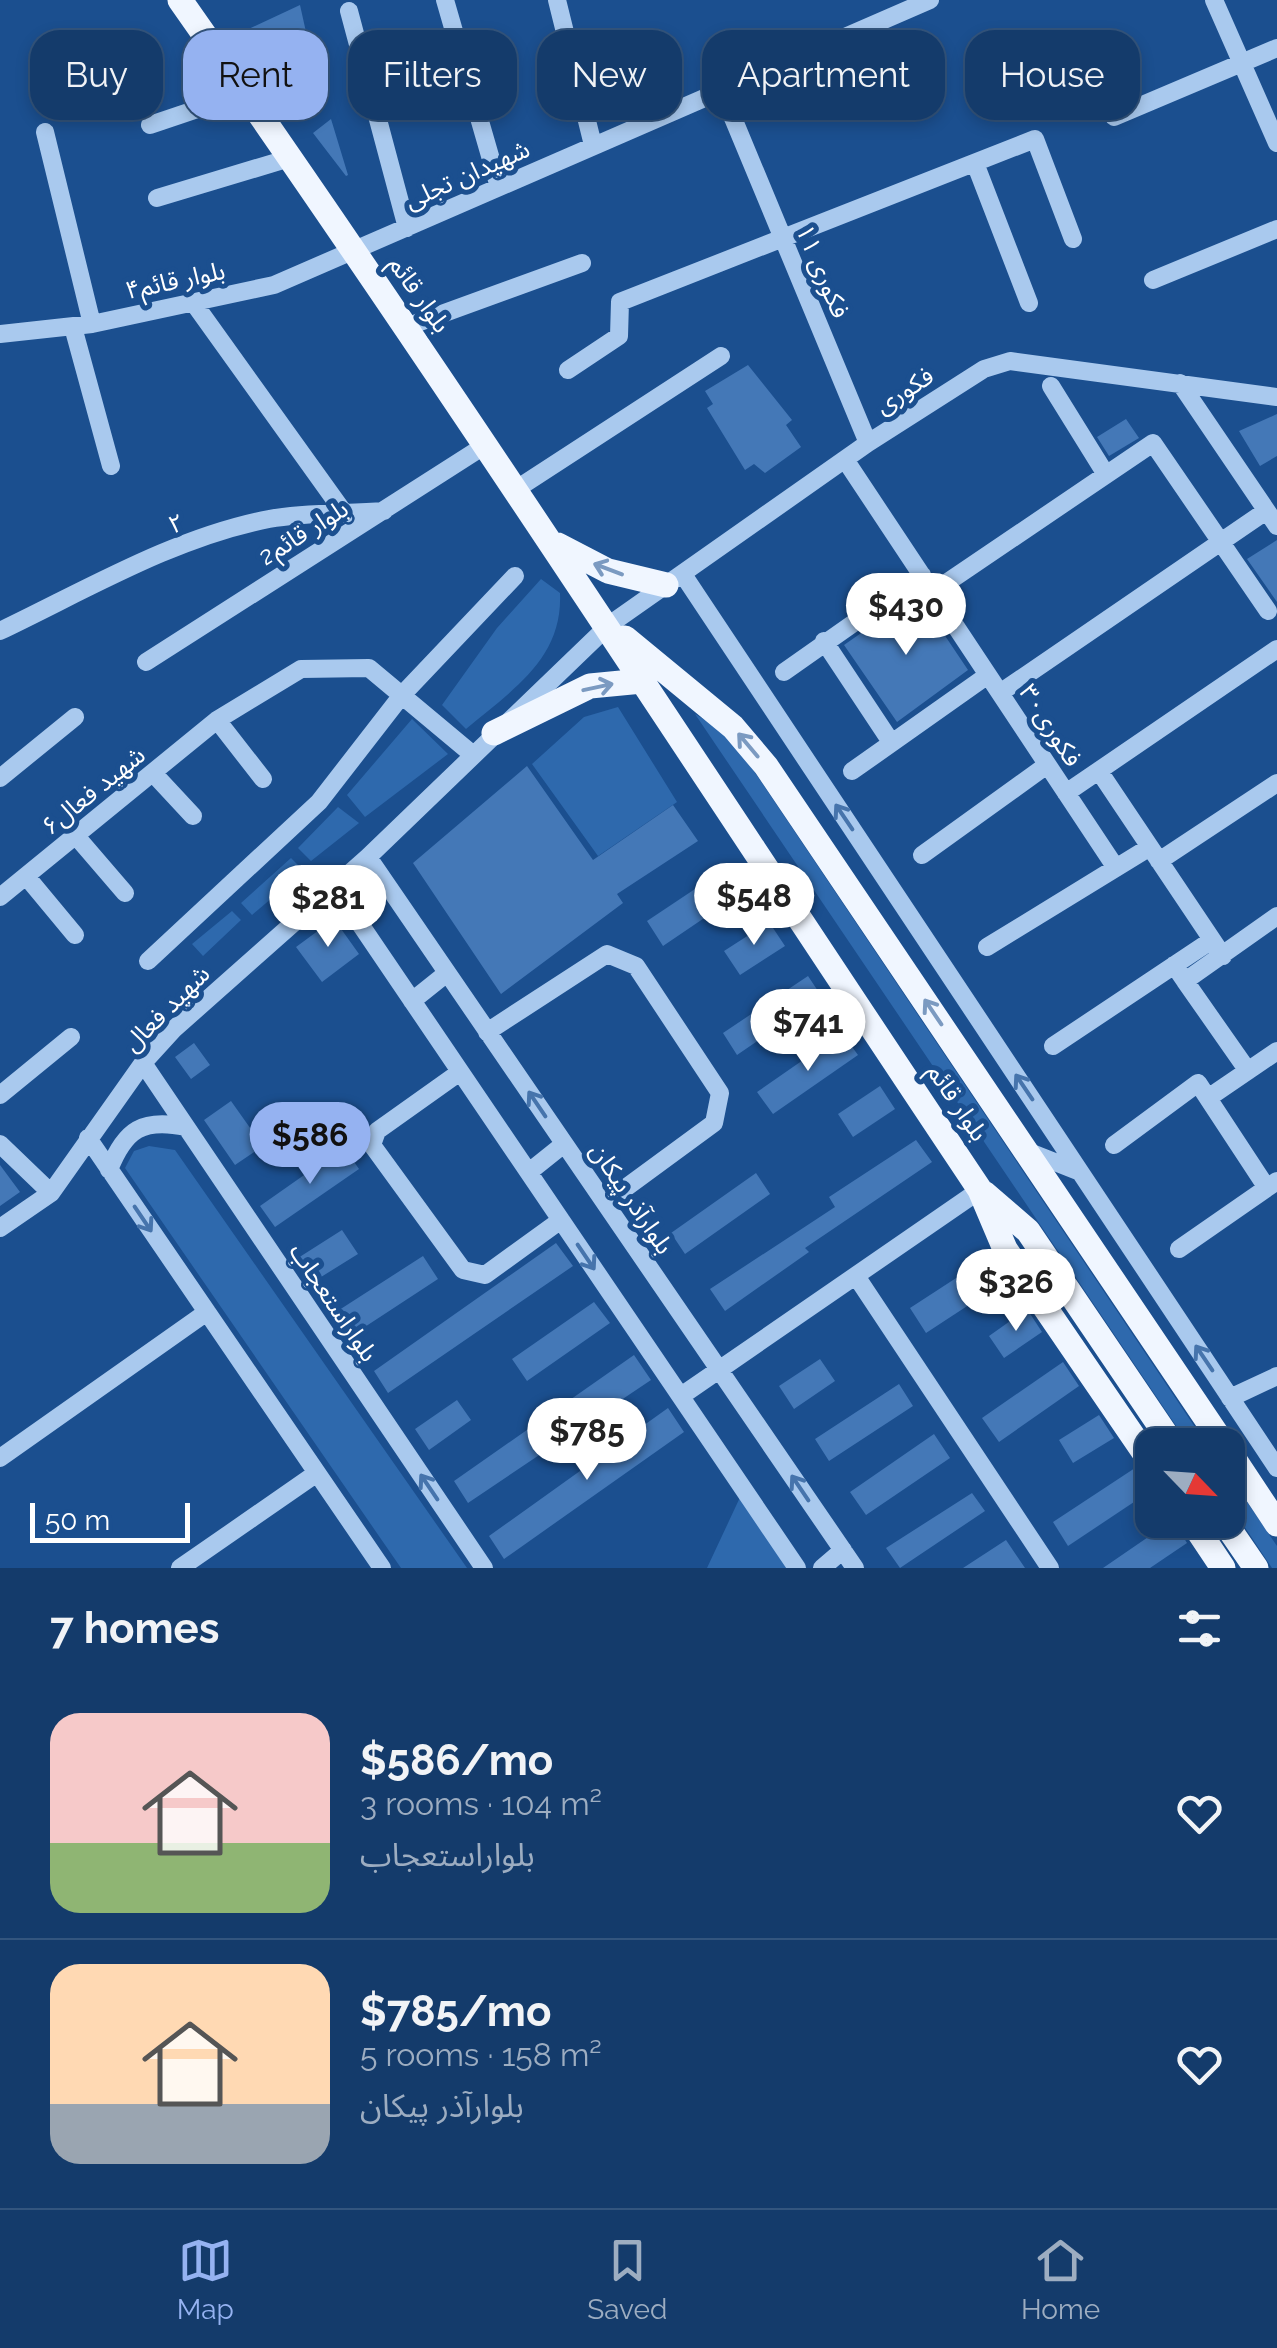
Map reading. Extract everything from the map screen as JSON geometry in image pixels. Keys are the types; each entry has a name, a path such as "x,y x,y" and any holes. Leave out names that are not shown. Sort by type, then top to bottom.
{"main road":[{"name":"بلوار قائم","path":"180,0 201,30"},
{"name":"بلوار قائم","path":"264,120 609,625 642,681 980,1190 1005,1248 1135,1439"},
{"path":"554,543 608,570 675,580"},
{"name":"بلوار قائم","path":"609,625 733,727 766,766 1213,1428"},
{"path":"494,733 590,686 642,681"},
{"path":"980,1190 1028,1230 1162,1428"},
{"name":"بلوار قائم","path":"1245,1476 1277,1524"},
{"path":"1202,1538 1223,1568"},
{"path":"1236,1538 1256,1568"}],"street":[{"path":"445,0 499,187"},
{"path":"557,0 593,145"},
{"name":"شهیدان تجلی","path":"355,252 930,0"},
{"path":"1214,0 1277,143"},
{"path":"349,11 407,228"},
{"path":"1140,106 1277,48"},
{"path":"150,125 183,114"},
{"name":"فکوری ۱۱","path":"734,120 868,443"},
{"path":"45,132 111,466"},
{"path":"568,370 619,336 620,302 1035,139 1074,240"},
{"path":"157,198 290,158"},
{"path":"975,163 1029,303"},
{"path":"1153,280 1277,229"},
{"name":"بلوار قائم۴","path":"0,334 82,325 274,285 355,252"},
{"path":"406,326 582,263"},
{"path":"193,302 345,514"},
{"path":"518,488 722,356"},
{"name":"فکوری","path":"609,625 868,443 984,369 1010,361 1277,396"},
{"path":"1000,693 1219,542 1272,519 1180,383"},
{"path":"1051,386 1105,473"},
{"path":"933,592 1153,443 1268,611"},
{"name":"2بلوار قائم","path":"146,662 487,444"},
{"name":"فکوری۳۰","path":"846,460 1116,868"},
{"name":"۲","path":"0,631 149,560 238,526 302,515 384,510"},
{"path":"784,672 922,575"},
{"path":"148,960 318,802 402,695 515,576"},
{"path":"675,580 1080,1172 1277,1468"},
{"name":"شهید فعال","path":"50,1193 143,1063 174,1029 368,857 609,625"},
{"path":"824,642 891,742"},
{"path":"1066,793 1271,653 1277,675"},
{"name":"شهید فعال۶","path":"0,897 217,720 301,669 369,668 472,754"},
{"path":"852,771 988,675"},
{"path":"0,778 75,717"},
{"path":"217,720 262,778"},
{"path":"922,854 1047,765"},
{"path":"1098,771 1217,948"},
{"path":"153,773 193,816"},
{"path":"988,947 1116,868 1154,854 1277,783"},
{"path":"76,836 125,893"},
{"name":"بلوارآذر پیکان","path":"368,857 855,1568"},
{"path":"26,876 75,935"},
{"path":"334,887 797,1568"},
{"path":"1053,1046 1277,916"},
{"path":"487,1032 607,954 636,966 720,1093 714,1123 605,1203"},
{"path":"412,1002 447,972"},
{"path":"1180,973 1248,1071"},
{"path":"0,1095 70,1036"},
{"path":"1114,1146 1277,1051"},
{"name":"بلواراستعجاب","path":"143,1063 484,1568"},
{"path":"460,1072 377,1131 372,1145 463,1270 473,1276 485,1275 561,1220"},
{"path":"1179,1248 1272,1184 1203,1091"},
{"path":"110,1170 119,1145 137,1128 162,1122 186,1127"},
{"path":"88,1138 382,1568"},
{"path":"0,1144 50,1193 0,1228"},
{"path":"528,1172 564,1144"},
{"path":"1027,1151 1080,1172"},
{"path":"680,1396 980,1190"},
{"path":"856,1276 1050,1568"},
{"path":"0,1458 207,1312"},
{"path":"1230,1398 1277,1376"},
{"path":"180,1568 317,1473"},
{"path":"822,1568 843,1550"}],"shaded area":[{"path":"541,579 560,593 559,616 544,655 517,686 466,729 442,705 497,628"},
{"path":"618,707 677,802 598,856 532,764 584,717"},
{"path":"695,714 729,734 1196,1428 1178,1428"},
{"path":"412,719 448,754 365,817 347,795"},
{"path":"338,807 359,823 311,861 298,848"},
{"path":"291,858 304,871 252,915 241,903"},
{"path":"232,911 241,920 203,956 192,944"},
{"path":"149,1146 175,1150 467,1568 401,1568 125,1168 134,1151"},
{"path":"743,1491 797,1568 707,1568"},
{"path":"1245,1499 1277,1546 1277,1568 1272,1568 1245,1528"}],"building":[{"path":"300,5 306,30 246,30"},
{"path":"331,119 348,175 346,176 313,133"},
{"path":"748,365 792,420 786,425 801,447 765,473 754,464 745,470 707,408 713,404 705,391"},
{"path":"1277,414 1277,456 1260,466 1239,431"},
{"path":"1126,419 1139,438 1109,456 1097,437"},
{"path":"1277,540 1277,602 1247,559"},
{"path":"917,594 968,670 897,722 844,645"},
{"path":"527,766 593,860 673,805 698,841 617,894 623,903 501,994 413,863"},
{"path":"731,865 747,889 663,946 647,921"},
{"path":"334,919 359,954 322,982 296,947"},
{"path":"769,922 785,946 740,975 724,951"},
{"path":"808,976 822,997 737,1055 723,1033"},
{"path":"842,1033 858,1055 773,1114 757,1092"},
{"path":"194,1043 210,1065 191,1079 175,1057"},
{"path":"880,1086 895,1109 853,1137 838,1114"},
{"path":"231,1101 263,1146 235,1165 204,1120"},
{"path":"916,1140 932,1162 805,1248 809,1252 725,1311 710,1289 835,1207 829,1197"},
{"path":"344,1147 359,1169 275,1227 260,1206"},
{"path":"0,1165 20,1192 0,1206"},
{"path":"756,1173 770,1194 685,1254 671,1233"},
{"path":"342,1230 358,1254 313,1282 298,1258"},
{"path":"556,1243 573,1266 388,1393 374,1371"},
{"path":"423,1256 438,1279 351,1336 336,1312"},
{"path":"990,1256 1007,1280 926,1333 910,1308"},
{"path":"594,1302 610,1323 527,1381 512,1359"},
{"path":"1027,1309 1042,1332 1004,1358 989,1336"},
{"path":"634,1355 651,1380 468,1503 454,1481"},
{"path":"820,1359 835,1381 794,1409 779,1386"},
{"path":"1063,1362 1079,1386 999,1442 982,1418"},
{"path":"899,1384 913,1406 829,1461 815,1439"},
{"path":"457,1400 471,1420 429,1450 415,1429"},
{"path":"668,1408 684,1432 504,1559 489,1536"},
{"path":"1099,1415 1114,1438 1073,1463 1059,1440"},
{"path":"934,1434 950,1458 866,1515 850,1492"},
{"path":"1135,1468 1135,1501 1068,1546 1053,1522"},
{"path":"972,1493 985,1511 900,1568 886,1548"},
{"path":"1147,1538 1184,1538 1187,1543 1150,1568 1103,1568"},
{"path":"1006,1540 1025,1568 963,1568"}]}
